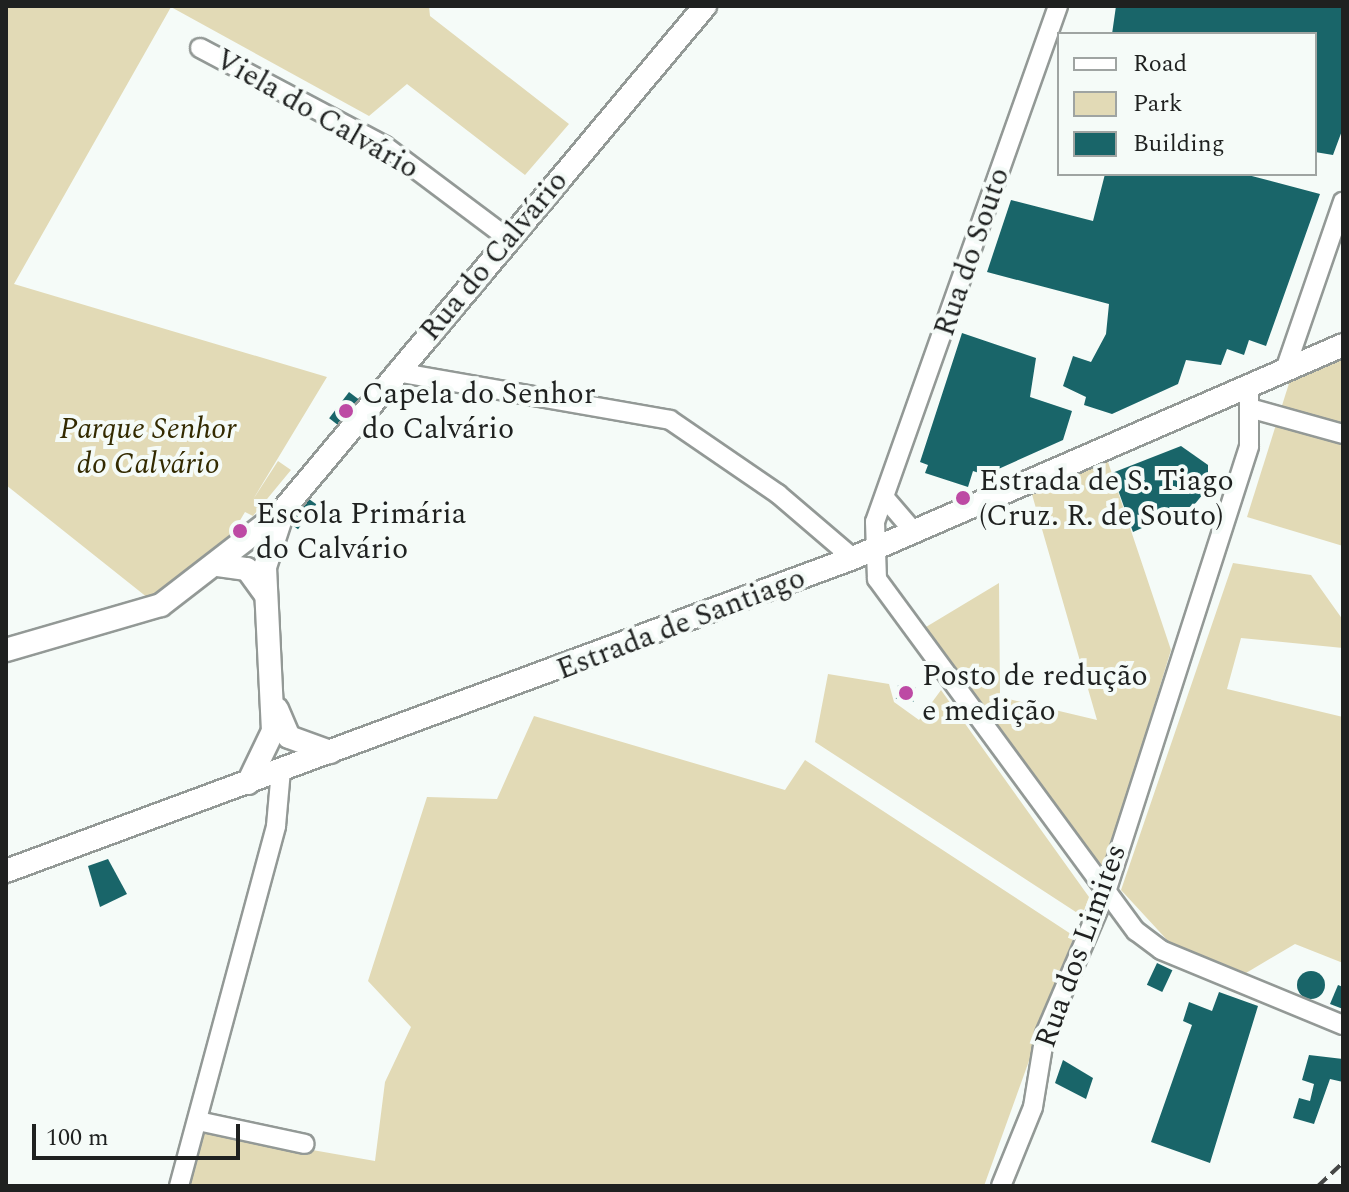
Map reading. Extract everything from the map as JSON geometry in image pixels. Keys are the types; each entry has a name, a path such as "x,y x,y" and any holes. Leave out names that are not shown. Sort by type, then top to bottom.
{"main road":[{"name":"Rua do Calvário","path":"281,734 264,592 270,540 284,509 705,6"},
{"name":"Estrada de Santiago","path":"6,871 862,554 1343,345"},
{"path":"6,650 161,605 218,565 284,509"},
{"path":"218,565 247,569 264,592"},
{"path":"281,734 330,752"},
{"path":"281,734 292,753 281,770"},
{"path":"248,783 281,734"}],"street":[{"name":"Rua do Souto","path":"862,554 885,498 1058,6"},
{"name":"Viela do Calvário","path":"200,48 385,146 510,240"},
{"path":"1285,370 1343,202"},
{"path":"396,372 670,420 862,554 877,579 1106,892 1161,950 1343,1025"},
{"name":"Rua dos Limites","path":"1001,1186 1033,1107 1045,1034 1106,892 1249,446 1253,409 1249,384"},
{"path":"1253,409 1343,434"},
{"path":"885,498 914,532"},
{"path":"179,1186 276,826 281,770"},
{"path":"198,1121 305,1144"}],"green space":[{"name":"Parque Senhor do Calvário","path":"6,6 429,6 430,16 569,124 525,175 407,84 369,116 171,7 14,284 327,377 252,501 278,461 291,470 253,516 245,512 223,549 148,598 6,485"},
{"path":"1343,353 1343,546 1247,517 1291,377"},
{"path":"1106,456 1171,650 1102,876 921,630 999,583 1000,697 1097,720 1031,491"},
{"path":"1233,563 1311,575 1343,620 1343,648 1241,638 1227,689 1343,717 1343,963 1295,944 1246,973 1169,942 1121,890"},
{"path":"828,674 889,684 894,702 919,720 941,690 1089,897 1082,916 815,742"},
{"path":"534,716 785,790 805,760 1074,936 984,1186 189,1186 205,1131 375,1161 385,1082 411,1027 368,981 427,797 497,799"}],"building":[{"path":"1116,6 1343,6 1343,128 1333,155 1317,152 1317,32 1112,32"},
{"path":"1104,176 1252,176 1320,194 1266,346 1249,340 1244,355 1227,349 1221,365 1186,360 1178,384 1112,414 1084,405 1086,397 1063,386 1073,356 1091,362 1106,334 1109,304 987,272 1011,200 1093,221"},
{"path":"962,333 1036,358 1030,397 1072,411 1063,440 985,475 973,471 968,487 925,473 928,465 920,462"},
{"name":"Capela do Senhor do Calvário","path":"349,392 365,404 345,430 329,418"},
{"path":"1181,446 1208,465 1208,488 1194,505 1133,532 1112,473"},
{"path":"309,499 316,504 298,529 291,524"},
{"name":"Posto de redução e medição","path":"898,685 916,688 914,702 896,699"},
{"path":"108,859 127,894 100,907 88,866"},
{"path":"1157,963 1172,970 1162,992 1147,985"},
{"path":"1311,971 1321,975 1325,985 1321,995 1311,999 1301,995 1297,985 1301,975"},
{"path":"1338,985 1343,987 1343,1009 1330,1004"},
{"path":"1219,992 1258,1006 1210,1163 1151,1142 1192,1025 1183,1021 1189,1002 1212,1011"},
{"path":"1309,1055 1343,1059 1343,1082 1330,1079 1314,1124 1293,1118 1299,1098 1310,1101 1314,1084 1302,1080"},
{"path":"1063,1060 1093,1078 1086,1099 1055,1083"}],"railway":[{"path":"1318,1186 1343,1163"}],"place":[{"name":"Capela do Senhor do Calvário","path":"346,411"},
{"name":"Estrada de S. Tiago (Cruz. R. de Souto)","path":"963,498"},
{"name":"Escola Primária do Calvário","path":"240,531"},
{"name":"Posto de redução e medição","path":"906,693"}]}
